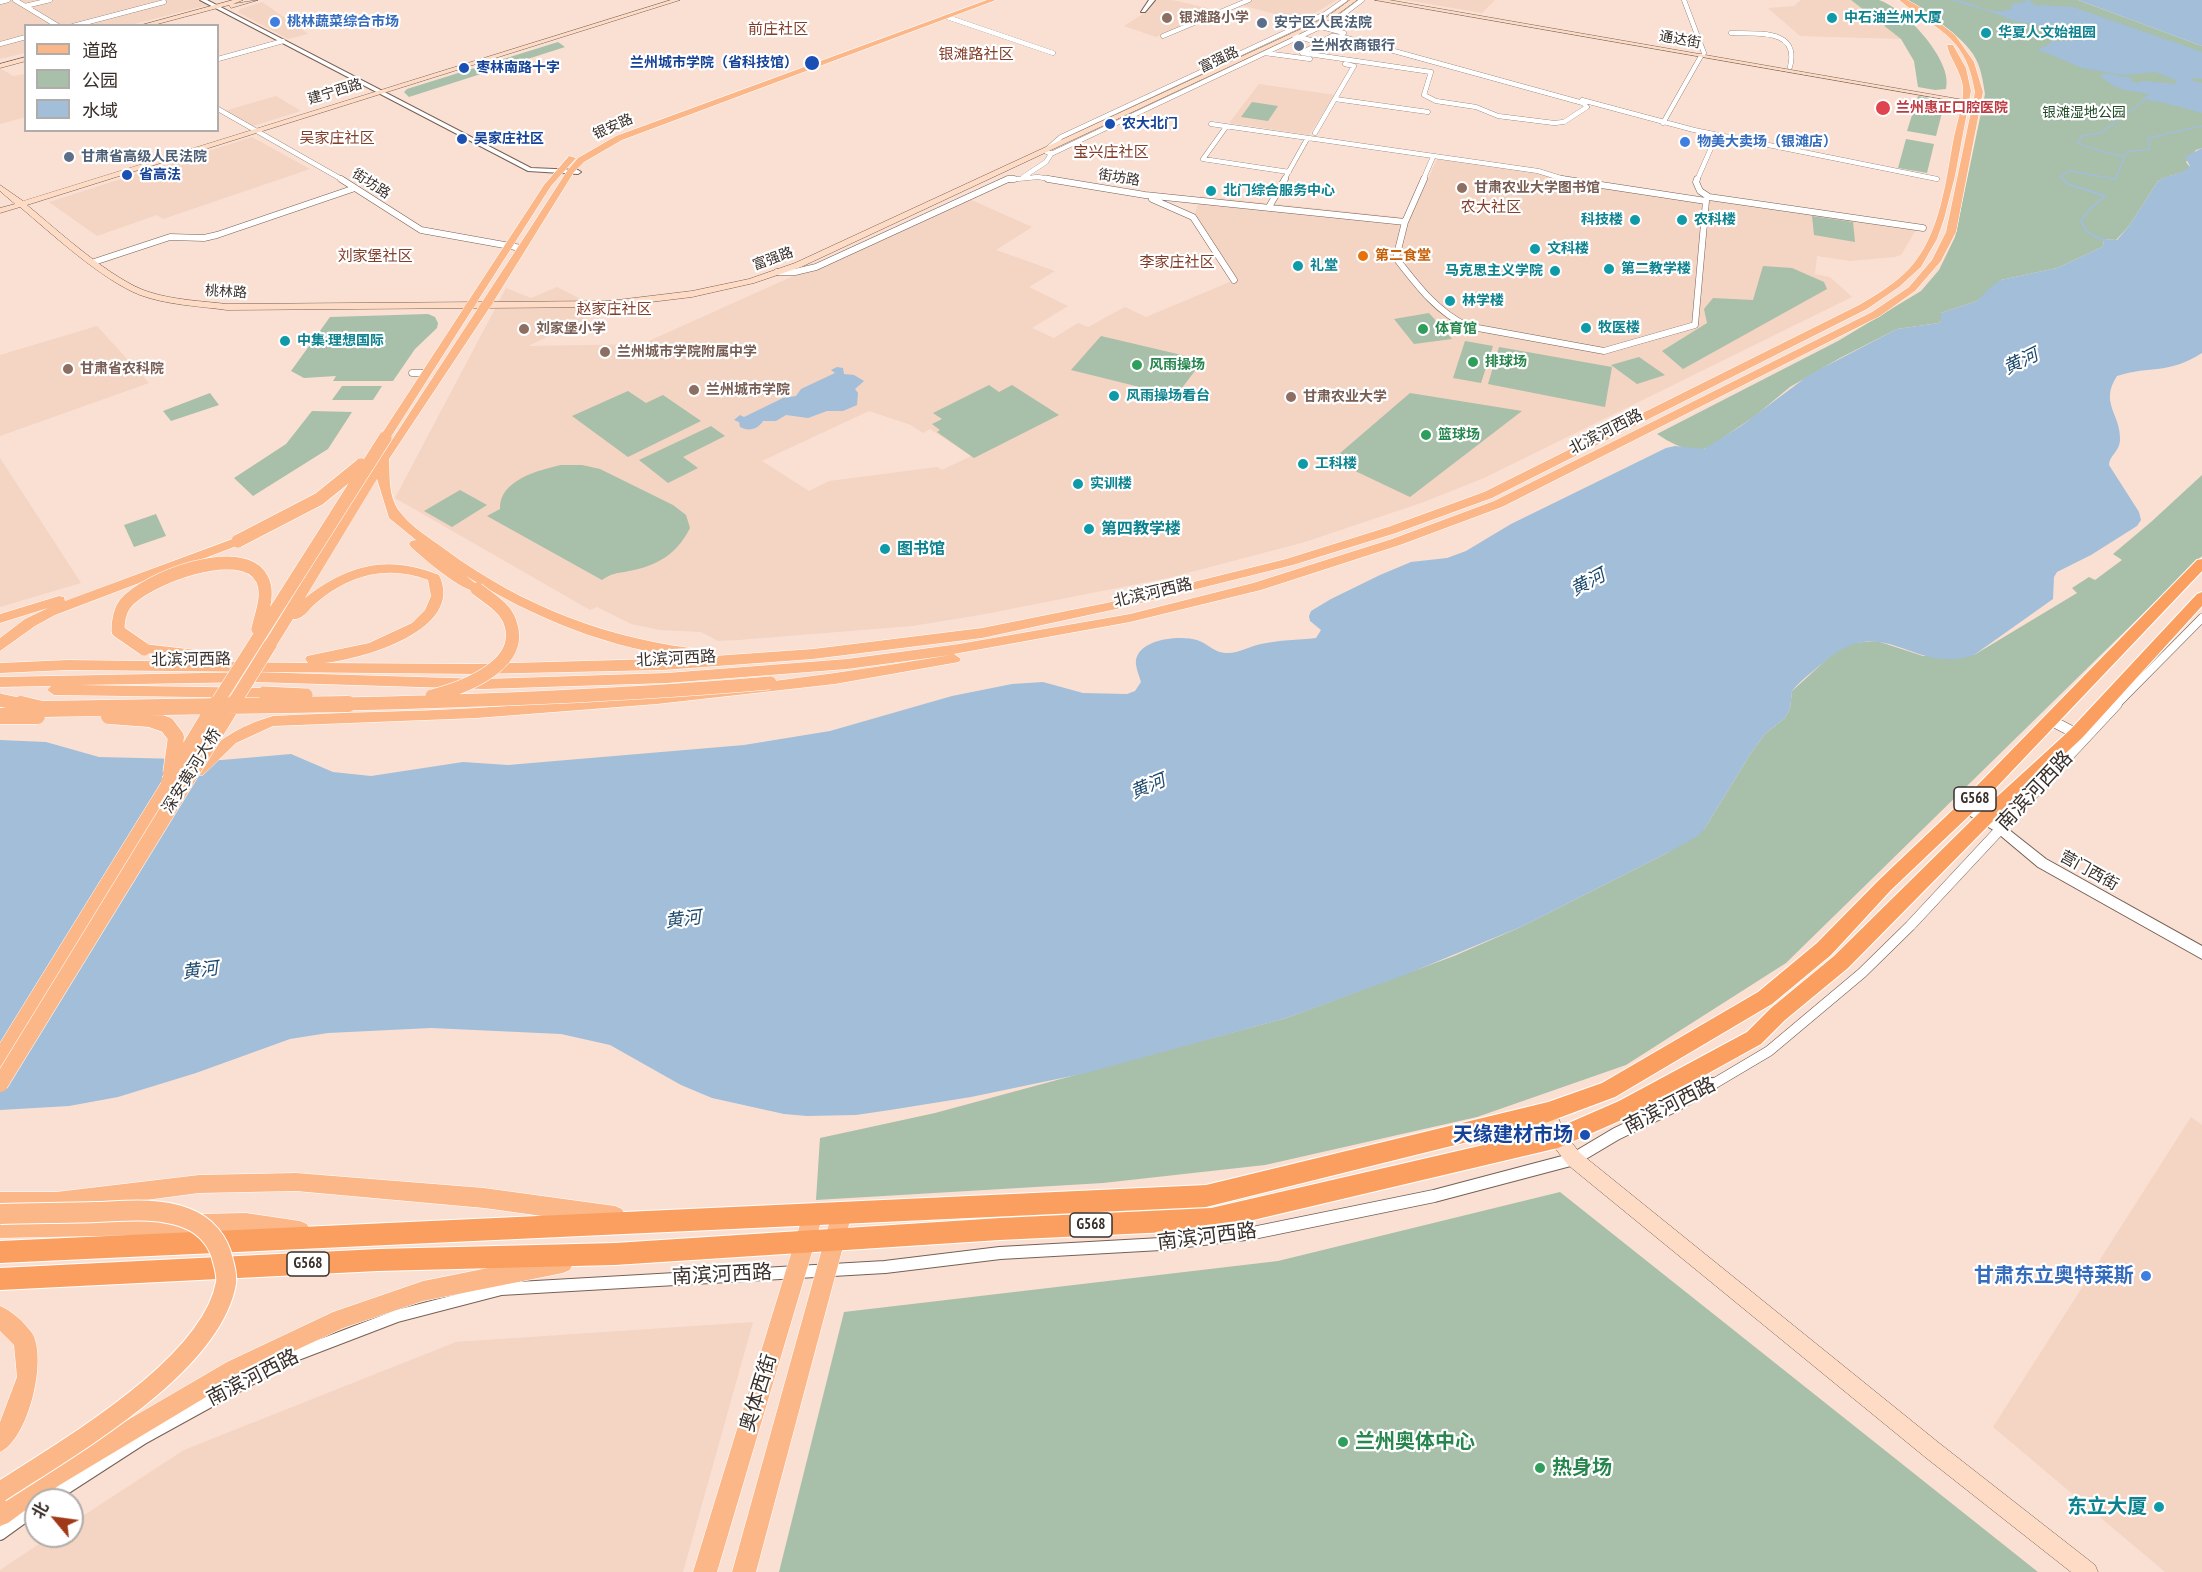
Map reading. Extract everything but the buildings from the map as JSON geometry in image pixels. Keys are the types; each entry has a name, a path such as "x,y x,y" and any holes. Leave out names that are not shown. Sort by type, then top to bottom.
{"highway":[{"name":"G568","path":"0,1252 341,1238 1206,1196 1548,1112 1608,1090 1766,998 1824,949 1885,885 1966,808 2202,563"},
{"name":"南滨河西路","path":"0,1279 378,1260 615,1254 836,1239 1210,1219 1558,1138 1626,1108 1754,1038 1992,824 2080,736 2202,597"}],"main road":[{"path":"163,24 240,0"},
{"path":"150,24 255,0"},
{"name":"建宁西路","path":"0,209 668,0"},
{"name":"建宁西路","path":"379,91 677,0"},
{"name":"银安路","path":"385,438 558,171 578,153 608,137 980,0"},
{"name":"银安路","path":"385,457 581,160 619,138 993,0"},
{"name":"富强路","path":"487,304 609,304 692,294 751,281 798,265 1048,153 1261,53 1316,26 1337,14 1354,0"},
{"name":"通达街","path":"1378,0 1790,67 1972,100"},
{"name":"通达街","path":"1395,0 1972,100"},
{"name":"北滨河西路","path":"0,668 68,665 476,669 663,665 973,640 1130,618 1256,587 1396,542 1498,504 1876,314 1912,289 1936,261 1951,232 1972,100 1959,58 1940,34 1893,0"},
{"name":"北滨河西路","path":"0,682 254,677 484,684 667,678 847,664 959,649 973,640 1289,562 1358,541 1488,495 1863,308 1894,287 1922,258 1939,220 1978,79 1971,59 1956,39 1920,10 1902,0"},
{"path":"0,64 24,58"},
{"name":"桃林路","path":"0,187 94,262 143,293 227,307 487,304"},
{"path":"1641,419 1654,427"},
{"path":"0,646 30,623 62,608 176,567 274,524 334,488 356,470 385,438"},
{"name":"深安黄河大桥","path":"0,1059 169,782 266,649 385,438"},
{"path":"0,688 264,693 392,700 451,693 483,677 503,658 513,633 509,619 501,609 477,589 437,563 399,527 391,511 383,483 385,457"},
{"name":"深安黄河大桥","path":"0,1084 385,457"},
{"path":"391,511 410,531 487,583 568,624 622,641 666,651 704,655 813,654"},
{"path":"0,619 238,541"},
{"path":"219,658 144,649 118,631 118,617 126,603 140,591 167,576 196,567 224,564 248,568 262,578 266,592 266,649"},
{"path":"173,666 266,649 318,659 367,649 416,627 433,610 439,598 439,588 434,578 409,568 386,567 354,574 329,586 310,600 266,649"},
{"path":"173,801 215,750 232,737 252,727 273,721 474,713 632,703 722,694 895,670 1162,616 1256,587"},
{"path":"266,649 305,667"},
{"path":"0,700 42,709 449,703 654,693 771,682 896,663 959,649"},
{"path":"0,716 123,716 150,719 167,725 176,736 169,782"},
{"path":"1548,1112 1558,1138 1574,1159 1932,1450 2088,1572"},
{"path":"0,1202 56,1202 199,1184 296,1182 484,1198 660,1222"},
{"path":"0,1214 145,1210 180,1215 209,1230 221,1249 226,1282 218,1310 197,1343 166,1374 108,1418 0,1492"},
{"name":"奥体西街","path":"744,1572 842,1213"},
{"name":"奥体西街","path":"705,1572 813,1215"},
{"path":"0,1228 246,1223 341,1238"},
{"path":"0,1515 50,1478 234,1369 340,1319 423,1291 615,1254"},
{"path":"0,1316 24,1340 28,1377 13,1422 0,1441"}],"street":[{"path":"0,2 8,0"},
{"path":"15,0 55,24"},
{"path":"25,6 50,0"},
{"path":"81,24 164,2 159,0"},
{"path":"203,0 530,170 574,172"},
{"path":"1143,11 1152,0"},
{"path":"1163,36 1249,0"},
{"name":"富强路","path":"1048,153 1061,137 1314,19 1336,8 1345,0"},
{"name":"富强路","path":"1316,26 1345,15 1362,0"},
{"path":"1664,123 1703,54 1684,0"},
{"path":"947,17 1053,53"},
{"path":"1316,26 1664,123 1937,178"},
{"path":"1731,33 1769,34 1781,37 1793,50 1795,56 1790,67"},
{"path":"1296,36 1320,43 1332,36 1343,37 1584,103 1587,107 1560,124 1498,116 1476,107 1429,99 1423,91 1431,72 1302,53 1320,43"},
{"path":"0,44 24,38"},
{"path":"219,59 283,41"},
{"path":"1261,53 1354,66 1315,134"},
{"path":"1335,99 1428,112"},
{"name":"街坊路","path":"219,110 355,188 421,230 521,248"},
{"path":"1211,124 1538,171 1570,181 1706,201 1695,325 1605,351 1467,326 1453,321 1432,303 1396,258 1405,222 1433,157"},
{"path":"1226,127 1203,159 1288,171"},
{"path":"1269,207 1307,139"},
{"path":"1872,170 1715,139 1696,184 1700,191 1709,197 1923,228"},
{"path":"1023,177 1046,162 1048,153"},
{"name":"街坊路","path":"777,272 795,273 816,267 1008,179 1023,177 1038,177 1139,194 1405,222"},
{"path":"94,262 170,237 204,238 217,235 355,188"},
{"path":"1139,194 1193,217 1234,280"},
{"path":"412,373 427,373"},
{"name":"南滨河西路","path":"2080,736 2202,618"},
{"path":"2050,720 2080,736"},
{"name":"营门西街","path":"1966,808 1992,824 2042,863 2202,953"},
{"name":"南滨河西路","path":"66,1488 143,1438 290,1357 397,1316 501,1289 885,1267 1000,1253 1161,1244 1253,1233 1434,1196 1574,1159 1616,1134 1678,1104 1769,1051 1862,973 1910,926 1992,824"},
{"path":"0,1534 24,1517"}],"shaded area":[{"path":"0,0 198,0 208,5 134,24 24,24 24,53 0,59"},
{"name":"银滩路小学","path":"1155,0 1172,0 1217,10 1156,37 1124,26 1143,14"},
{"path":"1253,0 1337,0 1301,21 1241,5"},
{"path":"1405,0 1495,0 1482,13"},
{"path":"1801,0 1851,0 1901,39 1800,36 1768,8 1794,6"},
{"name":"桃林蔬菜综合市场","path":"262,2 308,34 288,39 238,12 240,9"},
{"path":"0,68 13,76 24,74 24,118 0,124"},
{"path":"1259,84 1335,95 1309,135 1229,123"},
{"path":"276,96 301,111 250,127 224,111"},
{"path":"252,137 310,169 163,219 157,215 97,236 49,202"},
{"name":"甘肃农业大学","path":"1437,159 1917,228 1901,255 1895,257 1850,261 1817,256 1815,274 1830,277 1852,297 1484,478 1421,503 1305,542 1168,578 980,615 912,626 718,641 701,632 660,630 631,624 597,607 590,610 395,498 506,288 531,298 557,287 604,311 528,346 642,344 967,198 1032,227 996,250 1055,271 1029,287 1068,306 1032,328 1054,338 1078,323 1088,327 1125,307 1146,317 1237,279 1195,214 1200,196 1410,218","holes":["869,411 911,425 923,433 930,429 971,456 942,470 937,467 829,481 809,491 762,461"]},
{"name":"甘肃省农科院","path":"97,326 149,383 0,436 0,355"},
{"path":"0,458 81,583 0,607"},
{"name":"甘肃东立奥特莱斯","path":"2191,1117 2202,1125 2202,1572 2165,1572 1993,1427"},
{"path":"753,1322 683,1572 0,1572 33,1548 84,1548 84,1515 184,1450 456,1342"}],"green space":[{"path":"1851,0 1879,0 1901,13 1913,24 1925,37 1942,64 1946,77 1946,89 1918,87 1914,61 1901,39"},
{"name":"银滩湿地公园","path":"1902,0 2078,0 2202,46 2202,148 2196,150 2186,162 2190,167 2186,170 2158,181 2129,226 2116,240 2104,239 2103,246 2100,248 2057,268 2001,280 1977,301 1941,313 1939,323 1897,329 1790,387 1755,416 1709,447 1689,449 1669,441 1657,434 1838,341 1921,291 1939,270 1955,237 1985,94 1978,63 1959,38 1940,23"},
{"path":"558,42 565,47 409,97 404,92 407,89"},
{"path":"1918,96 1934,99 1944,105 1936,136 1907,131"},
{"path":"1252,102 1278,106 1268,121 1241,117"},
{"path":"1906,139 1934,144 1927,173 1898,168"},
{"path":"1812,216 1853,222 1855,242 1814,235"},
{"path":"1763,266 1792,268 1824,282 1827,289 1683,369 1662,351 1707,323 1704,309 1713,298 1753,300"},
{"name":"体育馆","path":"1429,313 1452,339 1414,344 1394,319"},
{"path":"428,314 435,317 438,323 437,328 415,349 393,381 333,381 336,376 304,378 291,371 330,317"},
{"name":"风雨操场","path":"1101,336 1203,360 1176,396 1071,370"},
{"name":"排球场","path":"1465,341 1493,346 1481,383 1453,378"},
{"path":"1499,347 1612,367 1605,407 1488,384"},
{"path":"1639,357 1665,375 1637,384 1611,365"},
{"path":"989,385 999,392 1012,385 1059,415 974,458 937,432 940,430 932,424 942,419 933,413"},
{"path":"342,386 382,386 373,400 332,400"},
{"path":"628,391 646,403 663,395 701,421 628,457 572,416"},
{"path":"210,393 219,405 171,421 163,411"},
{"name":"篮球场","path":"1410,393 1522,411 1410,497 1332,460"},
{"path":"312,411 352,412 328,449 253,496 234,478 286,444"},
{"path":"711,426 725,436 683,457 698,468 668,483 639,460"},
{"path":"561,465 582,465 600,469 673,505 686,515 690,528 679,545 657,562 639,569 612,574 602,580 487,516 500,509 501,499 513,484 532,473"},
{"path":"2202,475 2202,556 1786,963 1626,1065 1477,1117 1265,1165 1103,1183 816,1200 820,1138 935,1113 1286,1018 1454,956 1523,926 1667,853 1705,828 1751,753 1765,734 1785,718 1790,709 1792,691 1836,651 1851,643 1877,641 1923,656 1974,655 2077,593 2072,588 2089,577 2095,580 2122,560 2113,554"},
{"path":"460,490 487,505 452,527 424,511"},
{"path":"156,514 166,536 134,547 124,525"},
{"name":"兰州奥体中心","path":"1560,1192 2038,1572 779,1572 844,1312 1278,1261"}],"water":[{"path":"1951,0 1993,11 2012,9 2012,4 2026,2 2024,0 2029,0 2035,5 2073,7 2202,52 2202,79 2192,78 2193,81 2202,83 2202,113 2142,99 2149,94 2117,88 2100,75 2105,73 2131,78 2133,83 2144,81 2175,84 2176,80 2155,72 2124,75 2082,68 2037,49 2049,45 2051,41 2068,41 2068,37 2054,29 2001,18 2010,18"},
{"path":"2078,0 2202,0 2202,46 2089,4"},
{"name":"黄河","path":"2202,148 2202,353 2169,367 2117,376 2110,394 2120,440 2109,465 2139,512 2141,520 2137,526 2091,555 2057,572 2054,577 2053,599 1974,655 1952,659 1933,658 1881,642 1864,642 1844,648 1823,663 1792,691 1790,709 1785,718 1765,734 1698,836 1523,926 1407,974 1286,1018 1086,1073 971,1097 856,1115 784,1114 712,1098 681,1085 610,1045 561,1034 431,1028 328,1033 290,1039 196,1073 118,1097 69,1106 0,1110 0,740 46,742 99,757 222,760 291,754 333,772 371,776 463,762 508,765 744,745 830,731 952,696 1012,684 1043,682 1083,693 1127,694 1135,691 1141,682 1136,662 1139,653 1153,643 1172,638 1190,639 1201,641 1222,653 1230,653 1268,643 1316,638 1321,630 1310,621 1309,616 1311,611 1331,599 1411,562 1447,558 1466,551 1511,524 1666,448 1675,446 1704,449 1741,426 1809,375 1897,329 1939,323 1941,313 1977,301 2001,280 2057,268 2100,248 2103,246 2104,239 2117,240 2129,226 2158,181 2190,166 2185,157"},
{"path":"837,367 843,368 844,374 854,375 864,381 855,389 858,393 857,405 843,411 827,411 808,418 786,415 776,421 763,421 756,428 750,429 743,429 739,422 734,420 740,415 744,417 783,398 796,396 801,389 835,373 831,370"}],"waterway":[{"path":"2124,157 2084,146 2078,142 2082,136 2101,133 2145,100"},
{"path":"2116,179 2126,152 2150,149 2148,138 2202,126"},
{"path":"2105,241 2087,232 2081,221 2090,209 2105,196 2068,184 2060,176 2070,171 2116,179"}],"place":[{"name":"银滩路小学","path":"1167,18"},
{"name":"中石油兰州大厦","path":"1832,18"},
{"name":"桃林蔬菜综合市场","path":"275,22"},
{"name":"安宁区人民法院","path":"1262,23"},
{"name":"华夏人文始祖园","path":"1986,33"},
{"name":"兰州农商银行","path":"1299,46"},
{"name":"兰州城市学院（省科技馆）","path":"812,63"},
{"name":"枣林南路十字","path":"464,68"},
{"name":"兰州惠正口腔医院","path":"1883,108"},
{"name":"农大北门","path":"1110,124"},
{"name":"吴家庄社区","path":"462,139"},
{"name":"物美大卖场（银滩店）","path":"1685,142"},
{"name":"甘肃省高级人民法院","path":"69,157"},
{"name":"省高法","path":"127,175"},
{"name":"甘肃农业大学图书馆","path":"1462,188"},
{"name":"北门综合服务中心","path":"1211,191"},
{"name":"科技楼","path":"1635,220"},
{"name":"农科楼","path":"1682,220"},
{"name":"文科楼","path":"1535,249"},
{"name":"第二食堂","path":"1363,256"},
{"name":"礼堂","path":"1298,266"},
{"name":"第二教学楼","path":"1609,269"},
{"name":"马克思主义学院","path":"1555,271"},
{"name":"林学楼","path":"1450,301"},
{"name":"牧医楼","path":"1586,328"},
{"name":"刘家堡小学","path":"524,329"},
{"name":"体育馆","path":"1423,329"},
{"name":"中集·理想国际","path":"285,341"},
{"name":"兰州城市学院附属中学","path":"605,352"},
{"name":"排球场","path":"1473,362"},
{"name":"风雨操场","path":"1137,365"},
{"name":"甘肃省农科院","path":"68,369"},
{"name":"兰州城市学院","path":"694,390"},
{"name":"风雨操场看台","path":"1114,396"},
{"name":"甘肃农业大学","path":"1291,397"},
{"name":"篮球场","path":"1426,435"},
{"name":"工科楼","path":"1303,464"},
{"name":"实训楼","path":"1078,484"},
{"name":"第四教学楼","path":"1089,529"},
{"name":"图书馆","path":"885,549"},
{"name":"天缘建材市场","path":"1585,1135"},
{"name":"甘肃东立奥特莱斯","path":"2146,1276"},
{"name":"兰州奥体中心","path":"1343,1442"},
{"name":"热身场","path":"1540,1468"},
{"name":"东立大厦","path":"2159,1507"}],"district":[{"name":"前庄社区","path":"778,30"},
{"name":"银滩路社区","path":"976,55"},
{"name":"吴家庄社区","path":"337,139"},
{"name":"宝兴庄社区","path":"1111,153"},
{"name":"农大社区","path":"1491,208"},
{"name":"刘家堡社区","path":"375,257"},
{"name":"李家庄社区","path":"1177,263"},
{"name":"赵家庄社区","path":"614,310"}]}
